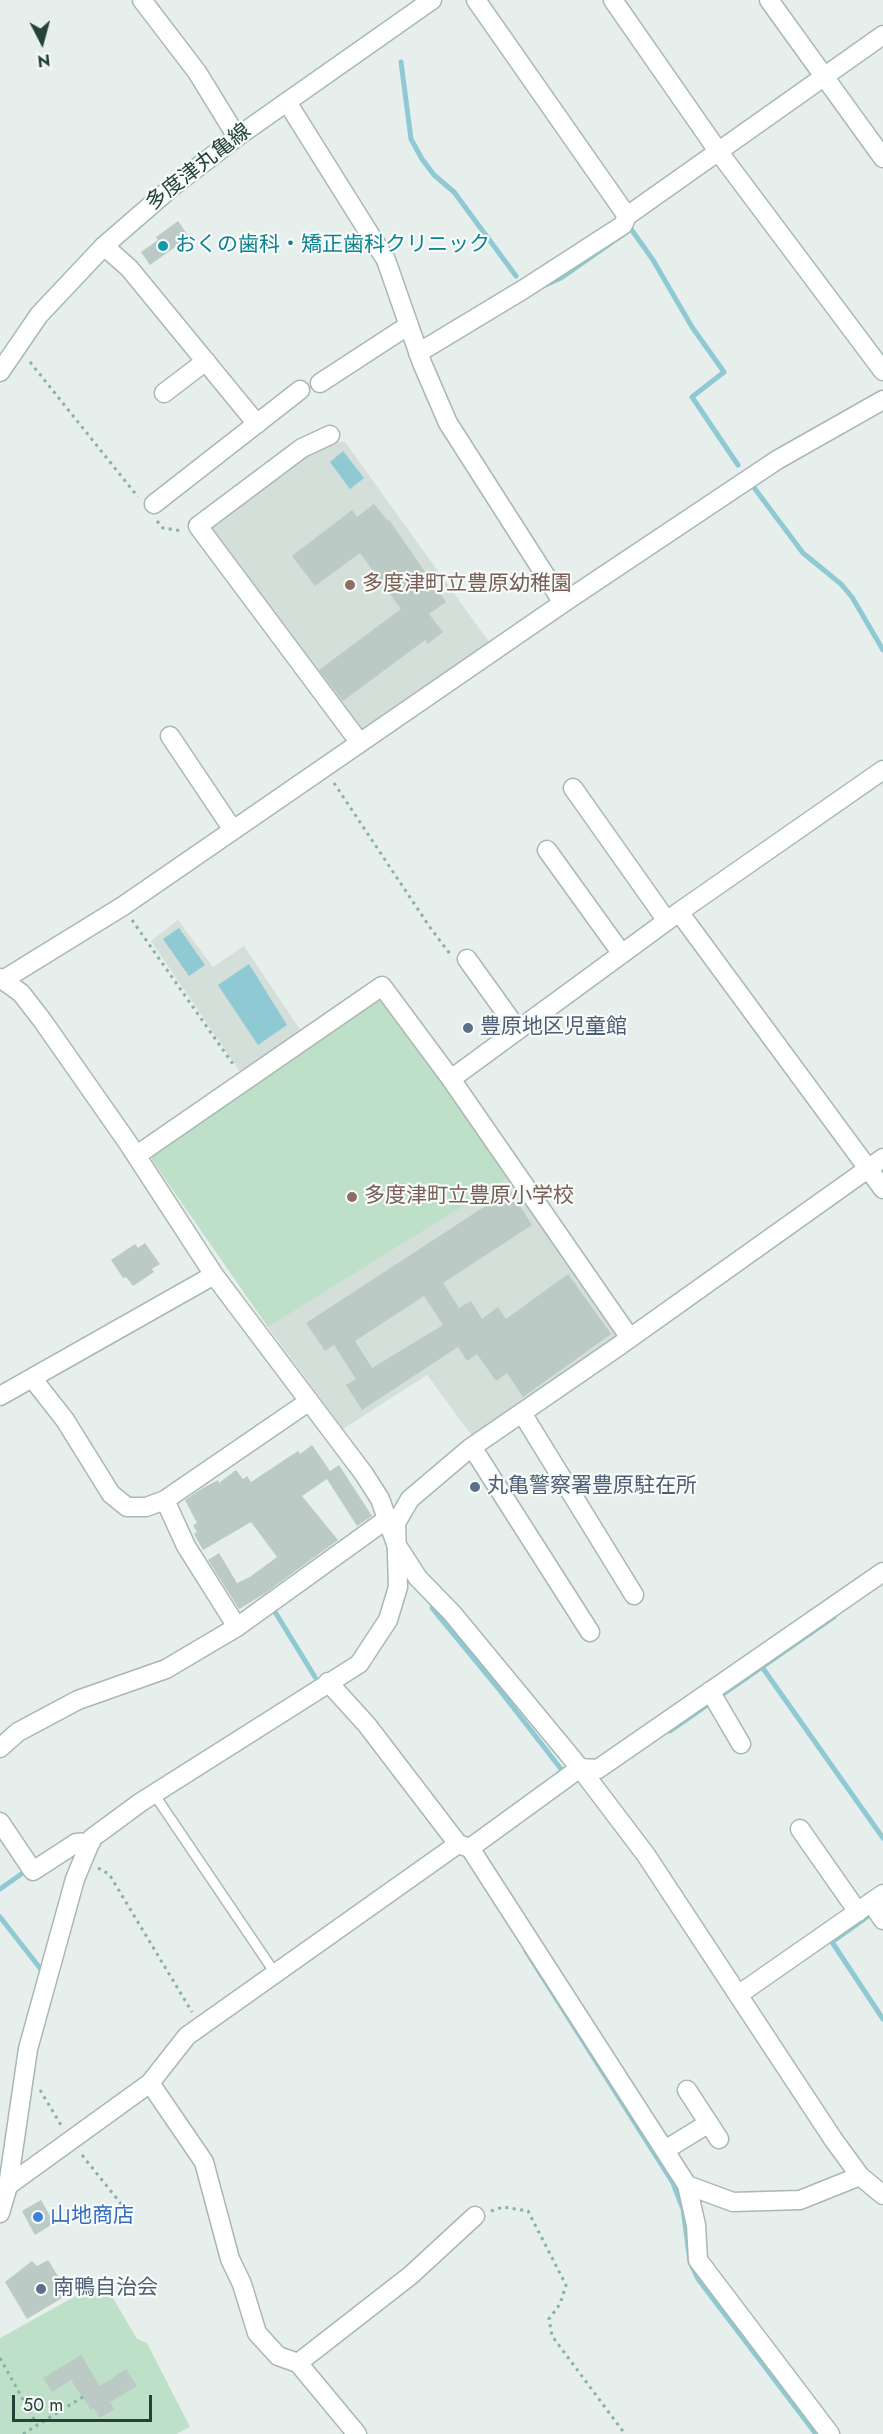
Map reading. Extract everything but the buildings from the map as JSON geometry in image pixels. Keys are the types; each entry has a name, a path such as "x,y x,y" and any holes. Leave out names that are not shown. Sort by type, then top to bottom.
{"street":[{"path":"142,0 197,72 237,137"},
{"name":"多度津丸亀線","path":"0,372 39,315 104,246 172,187 237,137 432,0"},
{"path":"476,0 627,216"},
{"path":"613,0 718,151 883,371"},
{"path":"769,0 883,158"},
{"path":"418,353 524,289 623,225 627,216 883,35"},
{"path":"287,102 386,260 418,353 448,423 563,603"},
{"path":"104,246 129,268 258,424"},
{"path":"320,383 409,325"},
{"path":"164,393 206,361"},
{"path":"151,508 300,390"},
{"path":"881,408 777,460 563,603 123,906 2,979 21,993 42,1020 136,1155 214,1275 364,1474 380,1499 396,1544 418,1578 459,1622 580,1768 646,1855 833,2139 860,2176 883,2195"},
{"path":"330,435 302,448 198,526 360,743"},
{"path":"170,736 233,830"},
{"path":"451,1079 673,916 883,770"},
{"path":"573,788 673,916 876,1164 883,1189"},
{"path":"547,850 622,954"},
{"path":"467,959 518,1030"},
{"path":"136,1155 382,986 451,1079 630,1338"},
{"path":"0,2213 28,2049 75,1879 92,1838 154,1794 358,1664 388,1620 398,1587 396,1523 410,1499 472,1447 876,1164"},
{"path":"0,1396 214,1275"},
{"path":"32,1378 65,1420 111,1494 127,1507 146,1507 165,1500 308,1402"},
{"path":"522,1413 634,1595"},
{"path":"472,1447 590,1632"},
{"path":"165,1500 186,1546 237,1627"},
{"path":"0,1748 18,1732 78,1700 166,1669 237,1627 387,1519"},
{"path":"4,2189 150,2084 187,2036 275,1973 580,1768 598,1769 714,1697 883,1572"},
{"path":"328,1682 366,1725 464,1846 687,2185 696,2225 698,2260 830,2434"},
{"path":"714,1697 741,1744"},
{"path":"0,1822 33,1871 76,1843 88,1848"},
{"path":"738,1995 875,1908 800,1829"},
{"path":"150,2084 204,2162 230,2259 242,2284 258,2333 278,2356 298,2363 357,2434"},
{"path":"687,2090 719,2139"},
{"path":"665,2150 709,2123"},
{"path":"687,2185 733,2202 801,2200 860,2176"},
{"path":"298,2363 411,2275 475,2216"}],"lane":[{"path":"154,1794 275,1973"}],"path":[{"path":"18,346 151,508 163,528 179,532 198,526"},
{"path":"324,768 429,926 458,963 467,959"},
{"path":"123,906 244,1081"},
{"path":"88,1848 94,1864 109,1874 200,2026"},
{"path":"475,2216 502,2207 528,2211 566,2285 560,2304 549,2319 552,2336 625,2434"},
{"path":"0,2358 37,2425"},
{"path":"23,2434 86,2395"}],"shaded area":[{"name":"多度津町立豊原幼稚園","path":"345,442 489,642 366,729 357,729 211,528 308,455 326,444"},
{"name":"多度津町立豊原小学校","path":"178,920 213,967 244,946 309,1043 445,1083 618,1336 472,1436 427,1375 343,1429 268,1327 152,1160 152,1153 249,1085 151,941"}],"green space":[{"path":"381,998 511,1176 268,1327 152,1160 152,1153"},
{"path":"103,2281 137,2339 147,2343 190,2427 176,2434 0,2434 0,2338"}],"water":[{"path":"343,451 364,478 350,489 330,462"},
{"path":"179,928 205,965 189,976 163,939"},
{"path":"249,964 287,1025 258,1045 218,985"}],"waterway":[{"path":"401,62 411,139 434,175 454,192 516,276"},
{"path":"543,286 561,278 631,229 653,260 692,327 724,372 692,397 738,465"},
{"path":"755,489 803,553 841,584 852,597 883,650"},
{"path":"272,1607 315,1677"},
{"path":"432,1608 561,1769"},
{"path":"670,1731 834,1617"},
{"path":"762,1667 883,1838"},
{"path":"0,1889 26,1869"},
{"path":"874,1912 832,1942 883,2019"},
{"path":"0,1917 43,1972"},
{"path":"526,1951 673,2183 683,2209 690,2262 698,2279 816,2434"}],"place":[{"name":"おくの歯科・矯正歯科クリニック","path":"163,246"},
{"name":"多度津町立豊原幼稚園","path":"350,585"},
{"name":"豊原地区児童館","path":"468,1028"},
{"name":"多度津町立豊原小学校","path":"352,1197"},
{"name":"丸亀警察署豊原駐在所","path":"475,1487"},
{"name":"山地商店","path":"38,2217"},
{"name":"南鴨自治会","path":"41,2289"}]}
